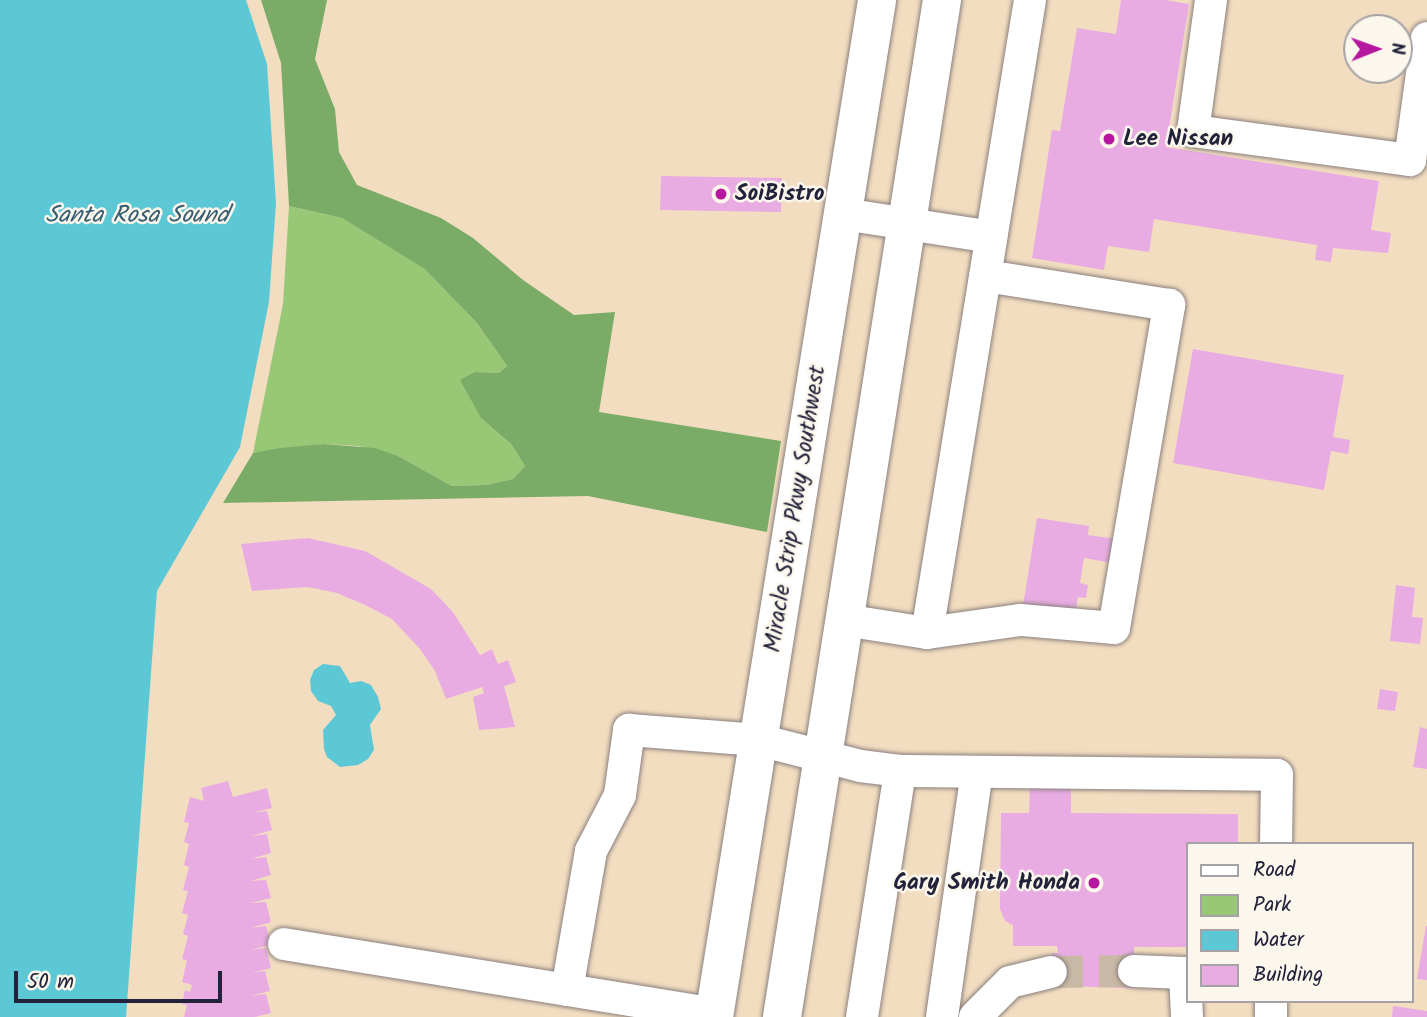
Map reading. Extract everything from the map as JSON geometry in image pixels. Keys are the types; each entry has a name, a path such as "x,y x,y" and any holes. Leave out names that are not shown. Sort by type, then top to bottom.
{"highway":[{"name":"Miracle Strip Pkwy Southwest","path":"715,1016 877,0"},
{"path":"782,1017 942,0"}],"lane":[{"path":"927,633 1030,0"},
{"path":"1211,0 1193,131 1410,160 1427,38"},
{"path":"843,214 991,237"},
{"path":"844,620 927,633 1021,620 1114,628 1169,305 985,276"},
{"path":"567,990 591,851 620,795 629,730 759,740 860,766 900,771 1278,775 1276,842"},
{"path":"862,1017 900,771"},
{"path":"942,1017 977,772"},
{"path":"284,944 715,1016"},
{"path":"1134,971 1185,973 1186,995"},
{"path":"975,1017 1010,982 1051,972"}],"green space":[{"path":"261,0 327,0 315,59 335,109 339,152 357,185 441,218 473,238 523,280 574,315 615,312 599,412 781,441 767,532 588,496 223,503 253,453 280,448 323,444 375,448 398,456 452,486 486,485 513,479 525,466 511,444 481,418 460,380 475,372 499,373 507,366 477,323 425,269 342,218 289,206 281,63"},
{"path":"289,206 342,218 426,269 477,323 507,366 499,373 475,372 481,418 511,444 525,466 513,479 486,485 452,486 398,456 359,446 323,444 253,453 283,304"}],"water":[{"name":"Santa Rosa Sound","path":"0,0 246,0 267,64 276,203 269,302 240,447 157,591 126,1017 0,1017"},
{"path":"323,664 340,666 350,683 361,681 371,685 378,697 381,709 370,725 374,750 368,759 358,765 340,767 327,757 324,749 323,730 336,715 331,706 318,701 311,691 310,680 314,670"}],"building":[{"name":"Lee Nissan","path":"1121,0 1165,0 1189,4 1166,147 1379,181 1371,230 1391,233 1388,253 1333,248 1331,262 1315,260 1317,245 1154,219 1149,252 1108,246 1104,270 1032,258 1052,130 1060,131 1077,28 1116,34"},
{"name":"SoiBistro","path":"661,176 782,178 781,212 660,210"},
{"path":"1193,349 1344,375 1333,437 1350,440 1348,454 1331,451 1324,490 1173,463"},
{"path":"1037,518 1089,526 1088,535 1116,539 1112,563 1084,558 1080,583 1088,585 1086,598 1078,597 1075,614 1023,606"},
{"path":"308,538 365,551 431,589 453,612 480,655 492,649 498,664 508,660 516,682 504,686 515,727 479,730 473,697 484,693 482,687 446,699 435,671 420,649 392,619 365,605 337,593 308,587 252,591 241,544"},
{"path":"1396,585 1415,588 1412,617 1423,618 1420,644 1390,641"},
{"path":"1380,689 1398,692 1395,711 1377,709"},
{"path":"1420,727 1427,729 1427,769 1413,767"},
{"path":"228,781 233,797 267,788 272,808 252,813 267,811 272,830 251,836 267,834 271,853 251,859 266,857 271,875 251,881 266,880 271,898 251,903 266,902 271,922 251,928 266,926 271,945 250,950 266,948 271,968 251,973 265,971 270,991 250,996 266,994 271,1013 255,1017 184,1017 187,1005 182,1004 185,990 190,992 192,985 182,982 187,960 182,959 188,936 183,934 188,915 182,913 188,891 183,890 189,867 184,865 189,844 184,842 189,823 184,822 190,797 204,801 201,788"},
{"name":"Gary Smith Honda","path":"1030,783 1071,783 1071,813 1238,814 1238,842 1186,842 1186,947 1134,947 1134,988 1051,986 1052,953 1058,953 1057,946 1013,946 1013,925 1005,921 1000,909 1001,813 1029,813"},
{"path":"1427,926 1427,980 1417,979"},
{"path":"1393,1006 1427,1011 1427,1017 1392,1017"}],"tunnel":[{"path":"1051,972 1134,971"}],"place":[{"name":"Lee Nissan","path":"1109,139"},
{"name":"SoiBistro","path":"721,194"},
{"name":"Gary Smith Honda","path":"1094,883"}]}
